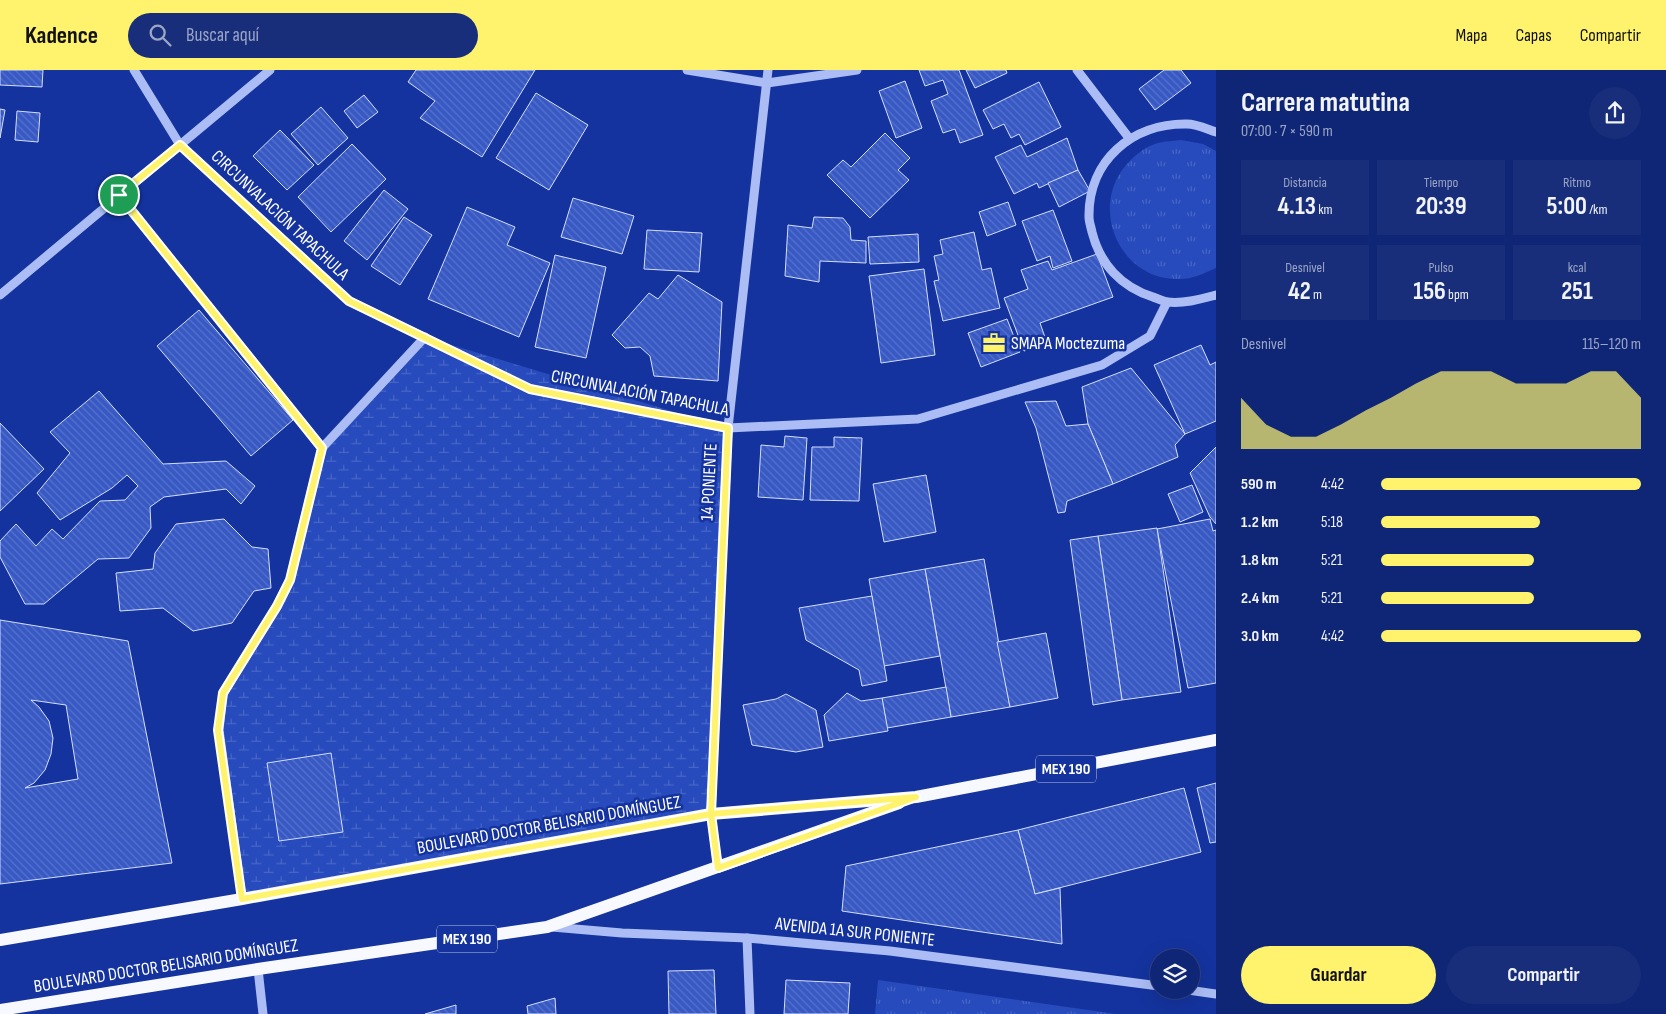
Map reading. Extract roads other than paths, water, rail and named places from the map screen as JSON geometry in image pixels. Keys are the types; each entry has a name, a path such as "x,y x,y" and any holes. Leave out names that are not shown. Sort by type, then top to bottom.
{"main road":[{"name":"MEX 190","path":"916,797 1216,740"},
{"name":"BOULEVARD DOCTOR BELISARIO DOMÍNGUEZ","path":"0,940 242,899 711,814 916,797"},
{"name":"BOULEVARD DOCTOR BELISARIO DOMÍNGUEZ","path":"0,1010 258,969 547,927 916,797"}],"street":[{"name":"CIRCUNVALACIÓN TAPACHULA","path":"134,70 180,145 349,301 530,389 728,428 918,419 1102,365 1150,336 1167,302"},
{"path":"0,295 270,70"},
{"path":"687,70 767,83 856,70"},
{"name":"14 PONIENTE","path":"718,868 711,814 728,428 768,70"},
{"path":"1077,70 1129,138"},
{"path":"1216,132 1188,124 1158,126 1129,138 1106,160 1092,187 1089,218 1096,248 1113,274 1137,292 1167,302 1198,300 1216,295"},
{"path":"119,195 322,448"},
{"path":"242,899 218,730 223,693 277,606 290,580 322,448 425,337"},
{"name":"AVENIDA 1A SUR PONIENTE","path":"547,927 622,933 747,938 890,951 1150,985"},
{"path":"747,938 750,1014"},
{"path":"258,969 262,1014"},
{"path":"1200,992 1216,994"}],"place":[{"name":"SMAPA Moctezuma","path":"994,343"}]}
